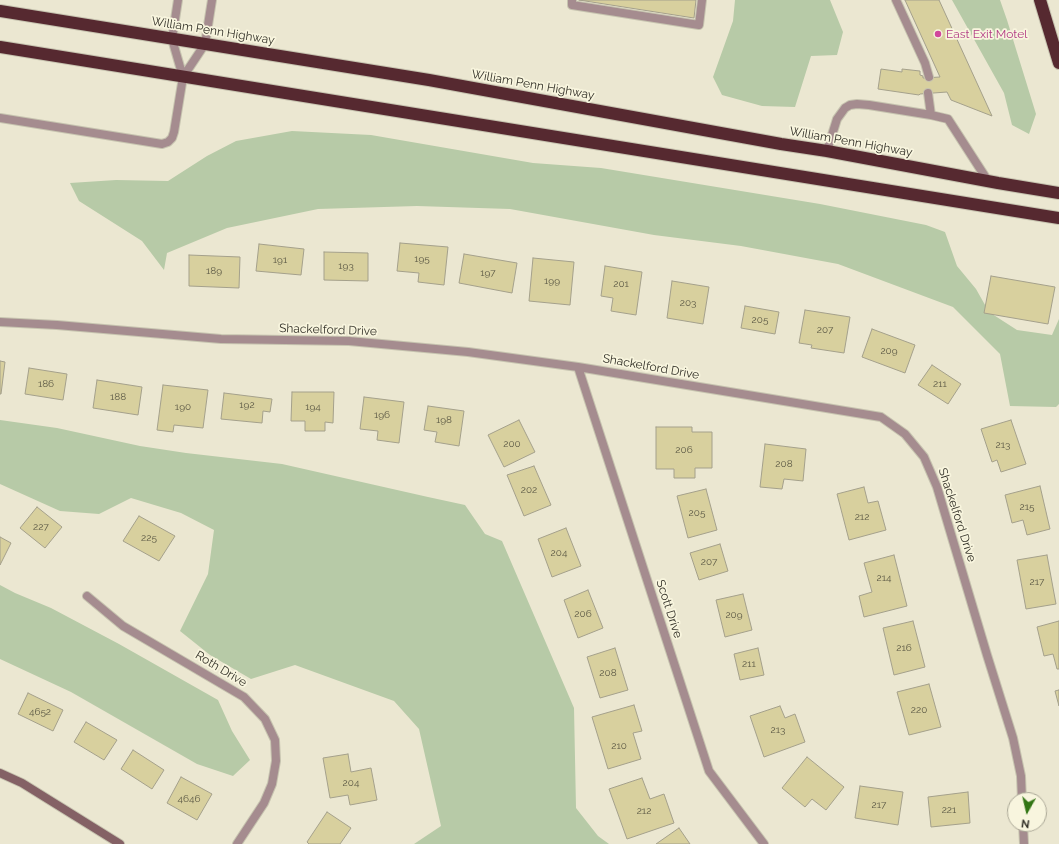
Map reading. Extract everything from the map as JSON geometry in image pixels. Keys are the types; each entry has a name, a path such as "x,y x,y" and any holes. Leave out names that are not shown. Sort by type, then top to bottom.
{"highway":[{"path":"1040,0 1059,63"},
{"name":"William Penn Highway","path":"0,11 429,80 773,143 1059,193"},
{"path":"0,47 1059,218"}],"main road":[{"path":"0,773 22,783 120,844"}],"street":[{"path":"178,0 172,39 183,77"},
{"path":"0,118 162,144 168,142 172,138 174,132 183,77 205,44 212,0"},
{"path":"572,0 572,5 699,25 702,0"},
{"path":"896,0 925,63 928,77"},
{"path":"928,93 930,115"},
{"path":"827,152 837,119 845,108 850,105 869,105 930,115 948,119 988,181"},
{"name":"Shackelford Drive","path":"0,322 222,339 349,341 468,352 578,367 881,417 905,434 924,457 937,487 1013,738 1021,776 1022,792"},
{"name":"Scott Drive","path":"578,367 709,771 764,844"},
{"name":"Roth Drive","path":"87,596 123,626 244,697 265,719 275,740 276,761 272,784 264,803 237,844"},
{"path":"1023,832 1024,844"}],"green space":[{"path":"735,0 830,0 843,32 837,55 811,56 795,107 762,106 722,95 713,77 733,21"},
{"path":"952,0 1000,0 1036,114 1029,134 1012,125 1004,93"},
{"path":"292,131 371,135 533,163 601,168 820,204 926,225 945,232 957,266 976,289 989,312 1017,330 1052,335 1059,319 1059,404 1056,407 1010,406 1000,354 953,307 838,264 741,246 654,235 510,209 417,206 318,209 227,228 167,253 164,270 142,241 79,201 70,183 116,180 168,181 207,156 236,141"},
{"path":"0,420 57,428 140,446 282,464 465,505 485,534 502,541 574,708 576,808 598,836 609,844 414,844 441,826 419,729 394,701 295,665 251,679 210,655 180,631 208,574 214,530 181,513 131,498 99,514 60,511 0,484"},
{"path":"0,585 51,608 119,644 218,700 232,731 250,760 233,776 197,764 71,692 0,659"}],"building":[{"path":"579,0 696,0 694,18"},
{"name":"East Exit Motel","path":"905,0 939,0 992,116 951,100 947,92 919,95 878,89 881,69 902,72 902,69 920,71 920,75 923,76 923,78 940,77"},
{"path":"400,243 448,247 444,285 418,282 419,273 397,271"},
{"path":"259,244 304,249 301,275 256,271"},
{"path":"324,252 368,253 368,281 324,280"},
{"path":"464,254 517,263 512,293 459,283"},
{"path":"189,255 240,257 239,288 189,286"},
{"path":"533,258 574,262 570,305 529,301"},
{"path":"605,266 642,272 636,315 611,311 613,298 601,296"},
{"path":"991,276 1055,287 1048,324 984,313"},
{"path":"672,281 709,287 703,324 667,318"},
{"path":"745,306 779,312 775,334 741,328"},
{"path":"805,310 850,317 844,353 811,348 812,345 799,343"},
{"path":"872,329 915,345 905,373 862,357"},
{"path":"0,361 5,362 1,394 0,394"},
{"path":"932,365 961,384 948,404 918,385"},
{"path":"29,368 67,374 63,400 25,394"},
{"path":"97,380 142,387 138,415 93,408"},
{"path":"163,385 208,390 203,428 174,425 173,432 157,430"},
{"path":"292,392 334,392 333,423 325,422 325,431 305,431 305,421 291,421"},
{"path":"224,393 272,399 270,412 263,411 262,423 221,419"},
{"path":"364,397 404,402 399,443 377,440 378,431 360,429"},
{"path":"428,406 464,411 459,446 435,442 437,432 424,430"},
{"path":"519,420 535,452 504,467 488,435"},
{"path":"1011,420 1026,464 1001,472 997,460 992,462 981,429"},
{"path":"656,427 692,427 692,432 712,432 712,468 695,468 695,478 674,478 674,469 656,469"},
{"path":"765,444 806,449 803,481 784,479 782,489 760,487"},
{"path":"534,466 551,505 524,516 507,475"},
{"path":"1040,486 1050,529 1027,535 1023,520 1012,523 1005,495"},
{"path":"864,487 868,503 878,501 886,530 849,540 837,494"},
{"path":"706,489 717,530 688,538 677,496"},
{"path":"37,507 62,527 45,548 20,528"},
{"path":"139,516 175,536 159,561 123,541"},
{"path":"566,528 581,566 552,577 538,539"},
{"path":"0,537 11,543 0,565"},
{"path":"720,544 728,571 699,580 690,553"},
{"path":"894,555 907,606 864,617 859,596 872,592 864,563"},
{"path":"1047,555 1056,604 1026,609 1017,560"},
{"path":"588,590 603,628 578,638 564,600"},
{"path":"743,594 752,630 725,637 716,600"},
{"path":"913,621 925,667 894,675 883,628"},
{"path":"1059,621 1059,669 1057,669 1053,654 1044,656 1037,627"},
{"path":"615,648 628,690 600,698 587,657"},
{"path":"758,648 764,675 740,680 734,654"},
{"path":"929,684 941,727 909,735 897,692"},
{"path":"1059,690 1059,706 1055,691"},
{"path":"28,693 63,710 53,731 18,714"},
{"path":"634,705 642,731 633,733 641,759 608,769 592,717"},
{"path":"780,706 785,718 795,714 805,742 764,757 750,716"},
{"path":"86,722 117,740 104,760 74,742"},
{"path":"133,750 164,770 152,789 121,769"},
{"path":"348,754 351,772 371,768 377,800 350,805 348,795 330,798 323,758"},
{"path":"807,757 844,787 826,810 812,799 805,807 782,788"},
{"path":"181,777 212,794 197,820 167,803"},
{"path":"642,778 650,799 664,794 674,823 627,839 609,789"},
{"path":"860,786 903,792 898,825 855,818"},
{"path":"968,792 970,823 931,827 928,797"},
{"path":"327,812 351,828 340,844 309,844 307,842"},
{"path":"679,828 690,844 656,844"}],"place":[{"name":"East Exit Motel","path":"938,34"}]}
